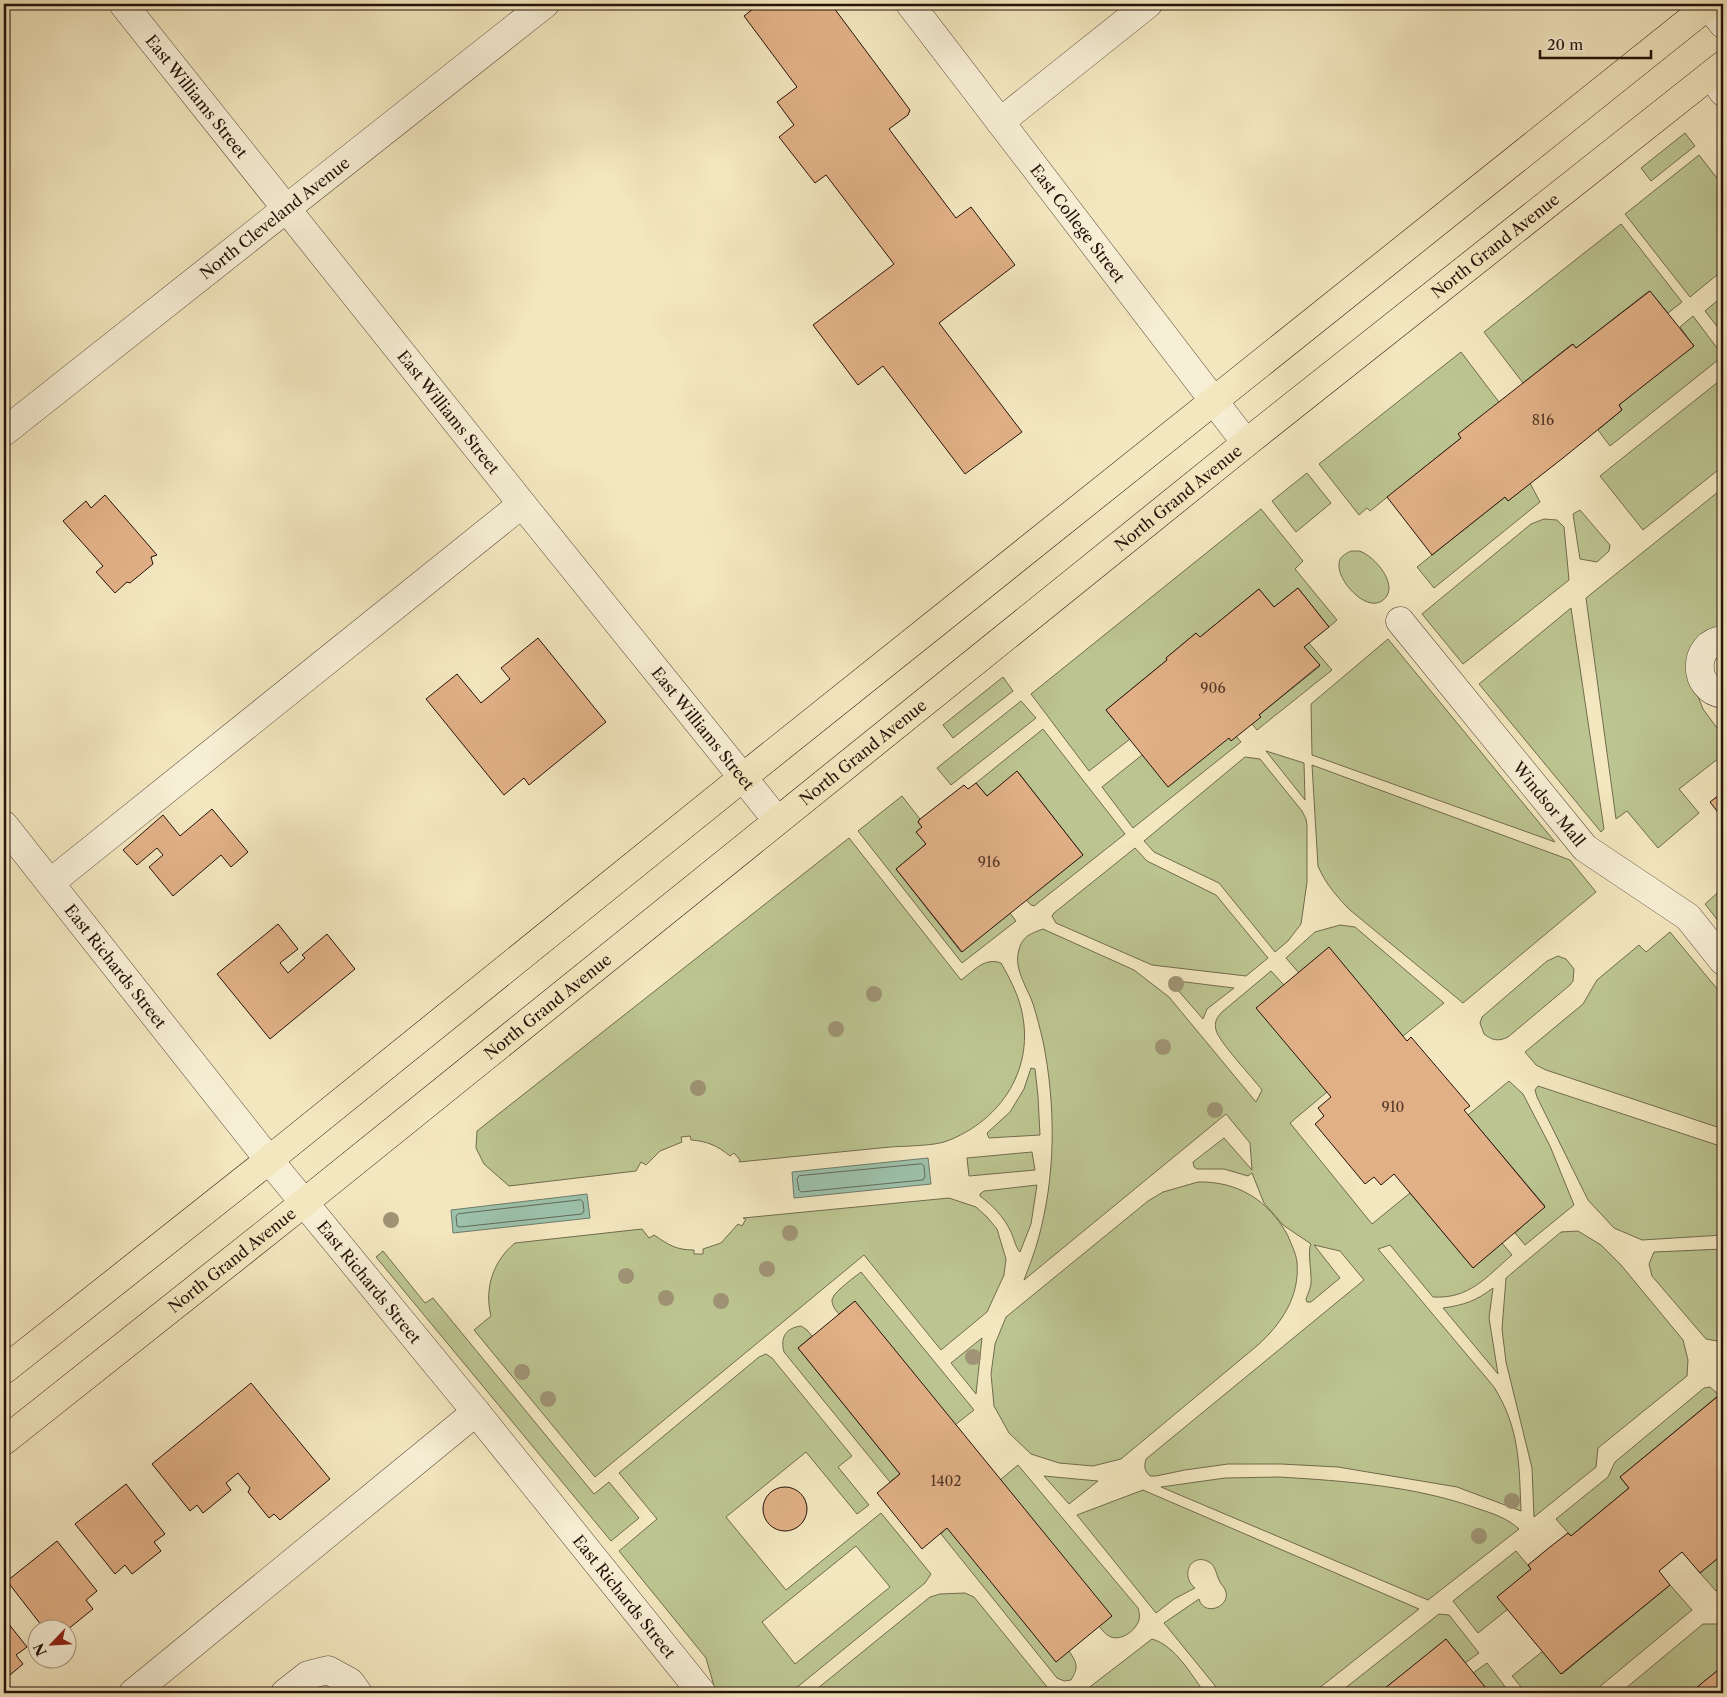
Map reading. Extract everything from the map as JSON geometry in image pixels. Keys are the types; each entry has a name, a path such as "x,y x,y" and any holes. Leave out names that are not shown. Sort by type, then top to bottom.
{"main road":[{"path":"4,1370 269,1160 742,778 1213,402 1712,9"},
{"name":"North Grand Avenue","path":"4,1440 305,1202 1246,443 1719,77"}],"street":[{"name":"East Williams Street","path":"124,4 522,504 777,820"},
{"name":"North Cleveland Avenue","path":"4,432 545,4"},
{"name":"East College Street","path":"910,4 1246,443"},
{"path":"1000,122 1148,4"},
{"path":"50,883 522,504"},
{"name":"Windsor Mall","path":"1400,621 1585,848 1688,918 1723,961"},
{"path":"1723,640 1710,645 1700,661 1700,672 1704,682 1709,688 1723,694"},
{"name":"East Richards Street","path":"4,825 269,1160 476,1412 700,1692"},
{"path":"133,1693 476,1412"},
{"path":"285,1693 308,1675 328,1670 350,1682 358,1693"}],"shaded area":[{"path":"1685,133 1695,146 1651,181 1641,168"},
{"path":"1699,155 1723,186 1723,270 1690,297 1625,214"},
{"path":"1621,224 1682,302 1668,313 1649,291 1576,348 1572,344 1523,383 1484,332"},
{"path":"1723,296 1723,334 1705,311"},
{"path":"1693,316 1723,356 1610,446 1598,430 1622,410 1619,405 1693,345 1680,327"},
{"path":"1461,352 1499,402 1461,438 1370,511 1367,508 1359,515 1319,464"},
{"path":"1723,378 1723,466 1643,530 1600,476"},
{"path":"1307,473 1331,503 1296,532 1272,501"},
{"path":"1530,483 1540,502 1434,588 1417,567 1505,497 1508,501"},
{"path":"1723,488 1723,640 1695,689 1703,709 1723,736 1723,755 1679,789 1699,813 1658,848 1627,811 1616,819 1586,598"},
{"path":"1261,509 1303,561 1295,569 1337,620 1329,627 1298,588 1274,607 1259,589 1200,637 1196,633 1166,658 1167,660 1106,710 1130,739 1089,771 1031,694"},
{"path":"1580,510 1610,545 1609,551 1597,562 1580,559 1573,514"},
{"path":"1544,519 1557,520 1564,527 1569,580 1463,664 1422,614 1531,524"},
{"path":"1351,551 1359,551 1365,554 1384,572 1389,588 1387,595 1382,601 1375,603 1360,598 1353,593 1342,578 1340,559"},
{"path":"1571,608 1604,829 1601,832 1479,684"},
{"path":"1388,639 1555,842 1312,755 1311,704"},
{"path":"1309,643 1332,670 1257,730 1252,724 1259,715 1320,666 1304,647"},
{"path":"1003,677 1013,691 953,738 943,725"},
{"path":"1021,701 1036,718 951,785 937,768"},
{"path":"1043,729 1125,834 1034,906 1026,900 1083,855 1018,772 987,796 976,783"},
{"path":"1236,736 1241,742 1133,828 1102,787 1142,755 1229,738 1231,741"},
{"path":"1266,751 1304,763 1305,800"},
{"path":"1245,757 1260,759 1302,811 1307,825 1307,882 1301,924 1288,941 1275,952 1219,883 1154,852 1144,841"},
{"path":"1312,765 1570,860 1596,892 1463,1003 1350,910 1324,878 1318,866"},
{"path":"902,796 920,819 918,822 922,827 926,844 896,869 961,952 1010,913 1016,921 962,963 858,831"},
{"path":"849,838 961,980 984,963 995,962 1001,963 1013,985 1021,1008 1024,1051 1019,1070 1010,1089 999,1105 984,1120 967,1132 935,1144 739,1162 740,1160 734,1153 730,1156 712,1145 691,1140 690,1136 681,1137 682,1142 660,1151 646,1165 641,1162 636,1171 509,1186 484,1164 476,1148 477,1131"},
{"path":"1135,848 1147,861 1216,895 1268,958 1246,976 1152,965 1056,923 1052,916 1054,913"},
{"path":"1723,888 1723,927 1705,904"},
{"path":"1340,925 1355,927 1444,1003 1403,1036 1329,948 1299,973 1286,958 1315,932"},
{"path":"1043,929 1134,970 1169,997 1256,1102 1262,1090 1236,1060 1218,1035 1215,1025 1217,1018 1222,1012 1271,971 1284,985 1327,1092 1290,1123 1372,1224 1410,1193 1473,1268 1502,1243 1512,1255 1477,1285 1446,1297 1433,1297 1390,1245 1378,1249 1494,1387 1503,1402 1509,1417 1516,1447 1520,1478 1521,1511 1457,1487 1338,1467 1228,1464 1156,1476 1148,1474 1145,1468 1146,1459 1364,1280 1340,1251 1314,1245 1340,1278 1311,1302 1307,1302 1306,1299 1311,1284 1309,1251 1311,1244 1283,1225 1264,1203 1252,1173 1248,1176 1224,1169 1197,1169 1194,1167 1193,1162 1224,1138 1252,1170 1250,1143 1226,1114 1024,1280 1044,1216 1051,1166 1052,1116 1043,1041 1031,998 1018,967 1018,954 1019,948 1026,937"},
{"path":"1670,932 1723,996 1723,1129 1546,1070 1536,1065 1525,1052 1583,1004 1597,980 1639,945 1646,952"},
{"path":"1558,956 1566,959 1574,969 1573,981 1570,985 1508,1037 1495,1040 1484,1034 1480,1023 1482,1017 1547,961"},
{"path":"1169,980 1234,988 1207,1009 1203,1019"},
{"path":"1031,1068 1035,1069 1040,1135 989,1138 987,1133 1010,1112 1024,1089"},
{"path":"1509,1081 1523,1094 1550,1146 1574,1205 1525,1245 1515,1233 1545,1206 1468,1115"},
{"path":"1538,1086 1723,1147 1723,1235 1642,1240 1614,1228 1588,1200 1537,1097 1535,1090"},
{"path":"1032,1152 1035,1170 969,1176 967,1158"},
{"path":"1198,1182 1226,1185 1239,1189 1261,1203 1280,1223 1295,1252 1297,1262 1296,1286 1282,1318 1258,1345 1121,1459 1093,1466 1059,1463 1031,1454 1009,1433 994,1406 991,1374 995,1344 1006,1317 1148,1201 1163,1192"},
{"path":"1037,1185 1031,1224 1020,1252 1004,1220 980,1194 984,1191"},
{"path":"949,1198 976,1207 987,1217 997,1229 1006,1259 1004,1275 987,1312 941,1350 864,1255 595,1477 474,1330 491,1316 489,1296 492,1276 501,1258 515,1243 642,1229 649,1238 654,1235 673,1246 694,1250 694,1254 703,1254 703,1249 721,1243 738,1224 742,1226 746,1219 743,1218"},
{"path":"1578,1231 1601,1245 1621,1265 1683,1340 1688,1360 1687,1376 1598,1448 1596,1467 1534,1517 1532,1468 1506,1362 1502,1329 1506,1278 1561,1232"},
{"path":"1723,1249 1723,1342 1706,1339 1652,1276 1649,1264 1654,1252"},
{"path":"383,1251 425,1303 433,1298 594,1494 609,1482 639,1518 611,1541 376,1257"},
{"path":"861,1272 974,1410 955,1425 854,1302 839,1314 833,1306 833,1297"},
{"path":"1493,1288 1489,1318 1498,1374 1443,1308 1470,1302"},
{"path":"801,1326 812,1336 798,1348 900,1474 890,1482 784,1352 783,1342 785,1334 791,1329"},
{"path":"982,1338 976,1394 951,1363"},
{"path":"766,1354 772,1358 852,1456 838,1467 869,1505 857,1514 806,1452 726,1517 786,1590 881,1513 931,1574 925,1583 790,1693 718,1693 714,1686 706,1658 619,1551 657,1519 619,1473 759,1357","holes":["856,1546 890,1587 795,1664 762,1622"]},
{"path":"1710,1387 1719,1395 1620,1477 1629,1488 1571,1536 1556,1519 1608,1477 1615,1462 1704,1388"},
{"path":"1018,1465 1138,1608 1139,1620 1128,1634 1115,1638 1109,1636 1101,1629 1099,1626 1111,1616 1000,1480"},
{"path":"1044,1476 1098,1481 1069,1504"},
{"path":"1279,1477 1330,1480 1431,1495 1495,1515 1510,1522 1519,1529 1428,1600 1161,1487 1225,1478"},
{"path":"1143,1490 1419,1609 1313,1693 1221,1693 1164,1623 1199,1599 1202,1605 1213,1609 1223,1603 1226,1598 1226,1592 1212,1564 1203,1560 1193,1562 1188,1571 1188,1577 1190,1583 1195,1588 1174,1599 1156,1613 1077,1515"},
{"path":"947,1528 1069,1651 1076,1665 1071,1680 1064,1681 1057,1678 941,1534"},
{"path":"1516,1551 1531,1569 1498,1597 1508,1609 1478,1633 1453,1601"},
{"path":"1723,1554 1723,1585 1716,1591 1700,1573"},
{"path":"1670,1585 1692,1610 1592,1693 1526,1693 1512,1676 1543,1651 1562,1674"},
{"path":"965,1593 974,1597 1052,1693 812,1693 930,1597 940,1594"},
{"path":"1439,1614 1449,1615 1479,1653 1465,1663 1446,1640 1379,1693 1339,1693"},
{"path":"1703,1624 1723,1624 1723,1666 1690,1693 1620,1693"},
{"path":"1152,1639 1176,1654 1205,1693 1082,1693"},
{"path":"1487,1663 1510,1693 1490,1693 1473,1673"}],"water":[{"path":"928,1158 931,1184 794,1198 792,1172"},
{"path":"587,1194 590,1218 453,1233 451,1210"}],"building":[{"path":"751,4 831,4 910,110 908,115 889,129 956,218 971,207 1015,265 939,323 1022,432 965,474 883,366 858,385 813,325 894,264 826,175 815,183 779,137 794,125 777,102 797,87 744,16 754,8"},
{"path":"1650,291 1694,346 1619,405 1622,410 1563,458 1508,501 1505,497 1432,555 1387,497 1461,438 1458,434 1523,383 1573,344 1576,348"},
{"path":"105,495 157,555 151,557 153,564 115,593 96,572 103,566 63,521 86,501 91,508"},
{"path":"1298,588 1329,627 1304,647 1320,665 1259,715 1261,717 1231,741 1229,738 1168,787 1106,710 1167,660 1166,658 1196,633 1200,637 1259,589 1274,607"},
{"path":"538,638 606,722 529,785 524,778 504,795 426,699 457,674 481,703 510,679 501,668"},
{"path":"1017,771 1083,855 962,952 896,869 926,844 916,832 922,827 918,822 920,819 964,785 968,789 976,783 987,796"},
{"path":"1723,792 1723,819 1710,802"},
{"path":"212,809 248,852 231,867 221,855 173,896 149,867 163,855 157,848 137,865 123,850 163,815 180,836"},
{"path":"278,924 298,949 280,963 288,973 305,958 302,955 327,934 355,969 270,1039 217,974"},
{"path":"1329,947 1407,1041 1411,1037 1470,1106 1464,1110 1545,1207 1473,1268 1394,1174 1381,1185 1374,1177 1365,1184 1315,1124 1324,1116 1318,1108 1331,1097 1256,1008"},
{"path":"855,1301 1112,1616 1056,1662 947,1528 922,1549 877,1493 900,1474 798,1348"},
{"path":"251,1383 330,1479 280,1520 274,1514 269,1518 248,1492 250,1488 238,1473 226,1483 231,1490 203,1513 197,1505 190,1511 152,1464"},
{"path":"1723,1392 1723,1554 1700,1573 1682,1552 1659,1571 1670,1585 1561,1674 1497,1597 1531,1569 1528,1565 1568,1533 1571,1536 1629,1488 1620,1477"},
{"path":"126,1484 165,1534 154,1542 161,1551 132,1574 125,1565 115,1574 75,1524"},
{"path":"785,1487 797,1491 803,1497 807,1509 803,1521 797,1527 785,1531 773,1527 767,1521 763,1509 767,1497 773,1491"},
{"path":"57,1541 97,1591 86,1600 93,1609 78,1621 37,1620 7,1581"},
{"path":"4,1618 27,1647 16,1655 23,1664 4,1680"},
{"path":"1446,1639 1490,1693 1379,1693"},
{"path":"1723,1666 1723,1693 1690,1693"}]}
